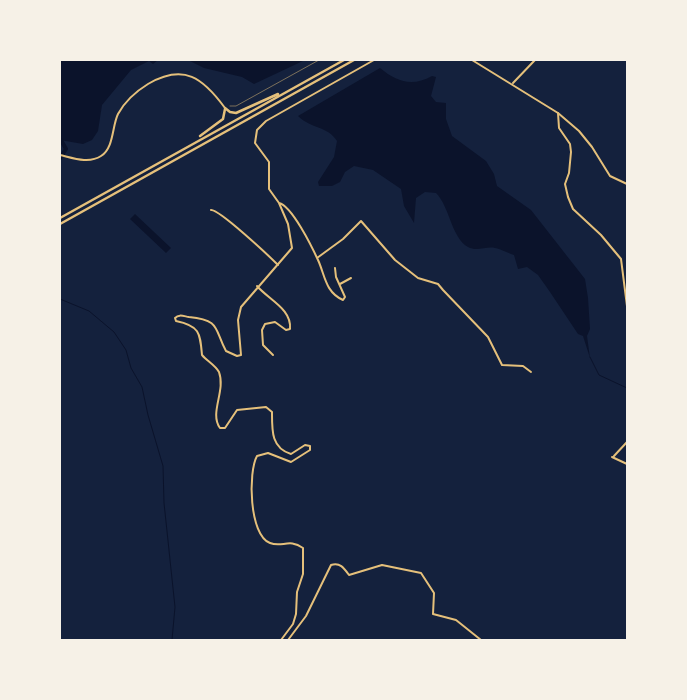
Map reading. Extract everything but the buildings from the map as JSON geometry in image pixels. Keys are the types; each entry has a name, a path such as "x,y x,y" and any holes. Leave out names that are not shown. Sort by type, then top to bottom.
{"highway":[{"path":"60,218 188,145 344,60"},
{"path":"60,224 354,60"},
{"path":"188,145 223,120 225,108 232,113 238,112 296,87"}],"street":[{"path":"281,640 295,619 297,592 303,574 303,548 292,542 272,544 264,540 255,518 252,489 253,462 256,456 268,453 292,462 310,450 310,446 305,445 291,454 279,447 273,437 272,412 266,407 237,410 225,428 220,428 217,424 216,413 222,391 218,370 202,355 201,338 195,328 175,319 179,315 206,319 219,332 226,352 240,356 238,320 240,310 257,286 292,248 288,224 279,203 269,189 269,162 255,143 258,128 266,121 374,60"},
{"path":"472,60 513,83 558,113 579,131 592,147 610,176 627,184"},
{"path":"513,83 535,60"},
{"path":"60,155 81,159 94,159 104,154 110,145 116,118 126,102 139,90 162,77 179,74 194,78 209,88 225,108"},
{"path":"558,113 559,128 570,144 571,152 570,173 566,184 568,197 573,209 601,235 621,259 627,306"},
{"path":"279,203 284,204 290,210 316,258 327,288 343,300 345,297 336,277 335,268"},
{"path":"211,210 218,211 229,223 243,232 278,265"},
{"path":"316,258 343,239 360,221 395,260 418,278 438,284 488,337 502,365 523,366 531,372"},
{"path":"340,284 351,278"},
{"path":"257,286 286,312 290,324 290,329 286,330 275,322 265,324 262,330 263,345 273,355"},
{"path":"627,442 614,457 627,464"},
{"path":"288,640 306,616 331,565 336,563 340,564 348,575 382,565 421,573 434,593 433,614 456,620 481,640"}],"path":[{"path":"229,106 236,106 319,60"}],"water":[{"path":"60,60 158,60 153,64 149,61 131,70 102,105 98,131 92,140 83,144 60,140"},
{"path":"188,60 305,60 254,84 242,77 204,68"},
{"path":"380,68 392,77 411,82 432,76 436,77 431,96 436,102 446,103 446,119 452,136 486,161 494,174 497,186 531,210 585,279 590,329 587,336 590,358 583,336 578,334 538,275 527,267 518,269 514,255 502,250 468,247 458,236 445,206 436,193 425,192 416,198 414,223 404,206 401,189 373,170 354,166 345,172 340,182 332,186 319,186 318,182 334,157 337,141 329,133 298,116"},
{"path":"135,214 171,248 166,253 130,219"}],"waterway":[{"path":"60,158 66,149 61,140"},
{"path":"60,299 89,311 114,332 126,350 131,368 142,387 163,466 164,503 175,607 172,640"},
{"path":"590,357 599,375 627,388"}]}
